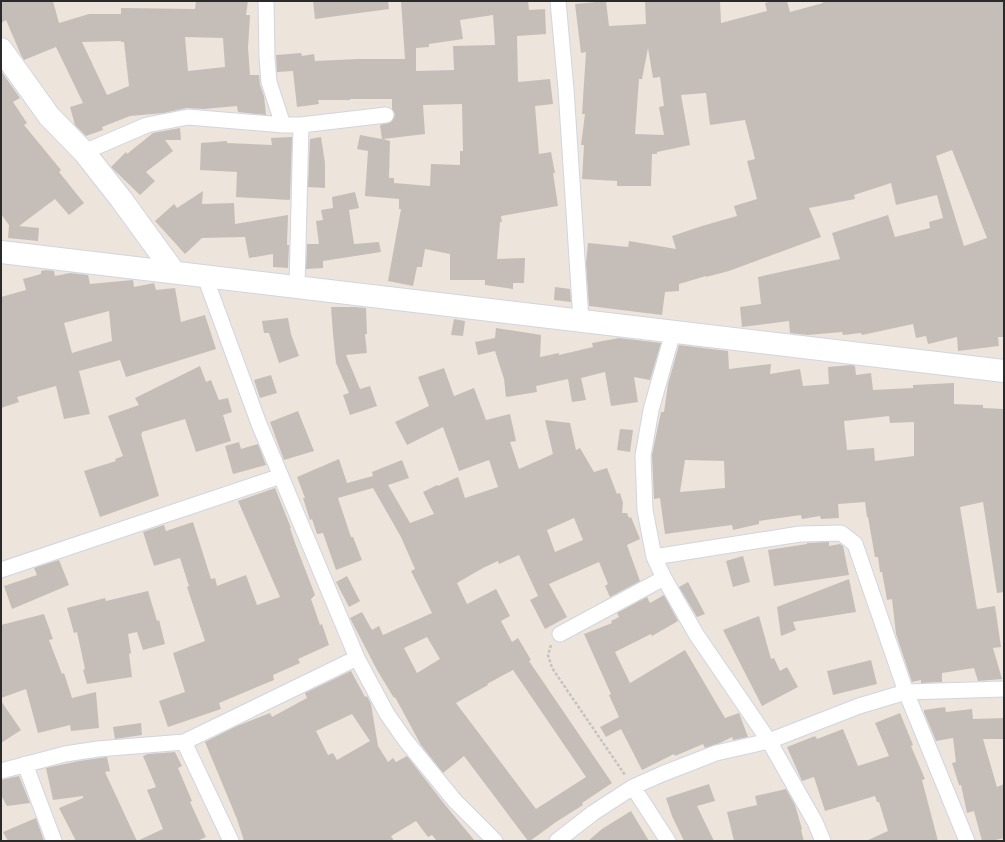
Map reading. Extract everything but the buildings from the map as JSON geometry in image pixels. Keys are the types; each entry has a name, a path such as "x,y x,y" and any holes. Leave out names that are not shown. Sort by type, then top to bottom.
{"main road":[{"path":"1,49 49,116 84,152 121,199 174,272"},
{"path":"1,252 1004,371"}],"street":[{"path":"266,1 266,45 269,82 283,124"},
{"path":"558,1 573,188 581,320"},
{"path":"84,152 147,125 188,117 301,125 386,115"},
{"path":"297,287 301,125"},
{"path":"205,277 256,417 357,658 387,714 406,741 455,801 495,841"},
{"path":"673,332 651,410 643,456 645,510 654,557 664,578 696,634 769,741 815,822 823,841"},
{"path":"1,570 281,476"},
{"path":"654,557 800,534 841,534 855,544 906,692 967,841"},
{"path":"560,634 664,578"},
{"path":"1,771 65,754 92,750 184,742 357,658"},
{"path":"557,841 592,813 633,787 716,753 769,741 859,706 906,692 1004,689"},
{"path":"184,742 231,841"},
{"path":"25,764 54,841"},
{"path":"633,787 668,841"}],"path":[{"path":"560,634 551,644 548,655 552,668 633,787"}]}
